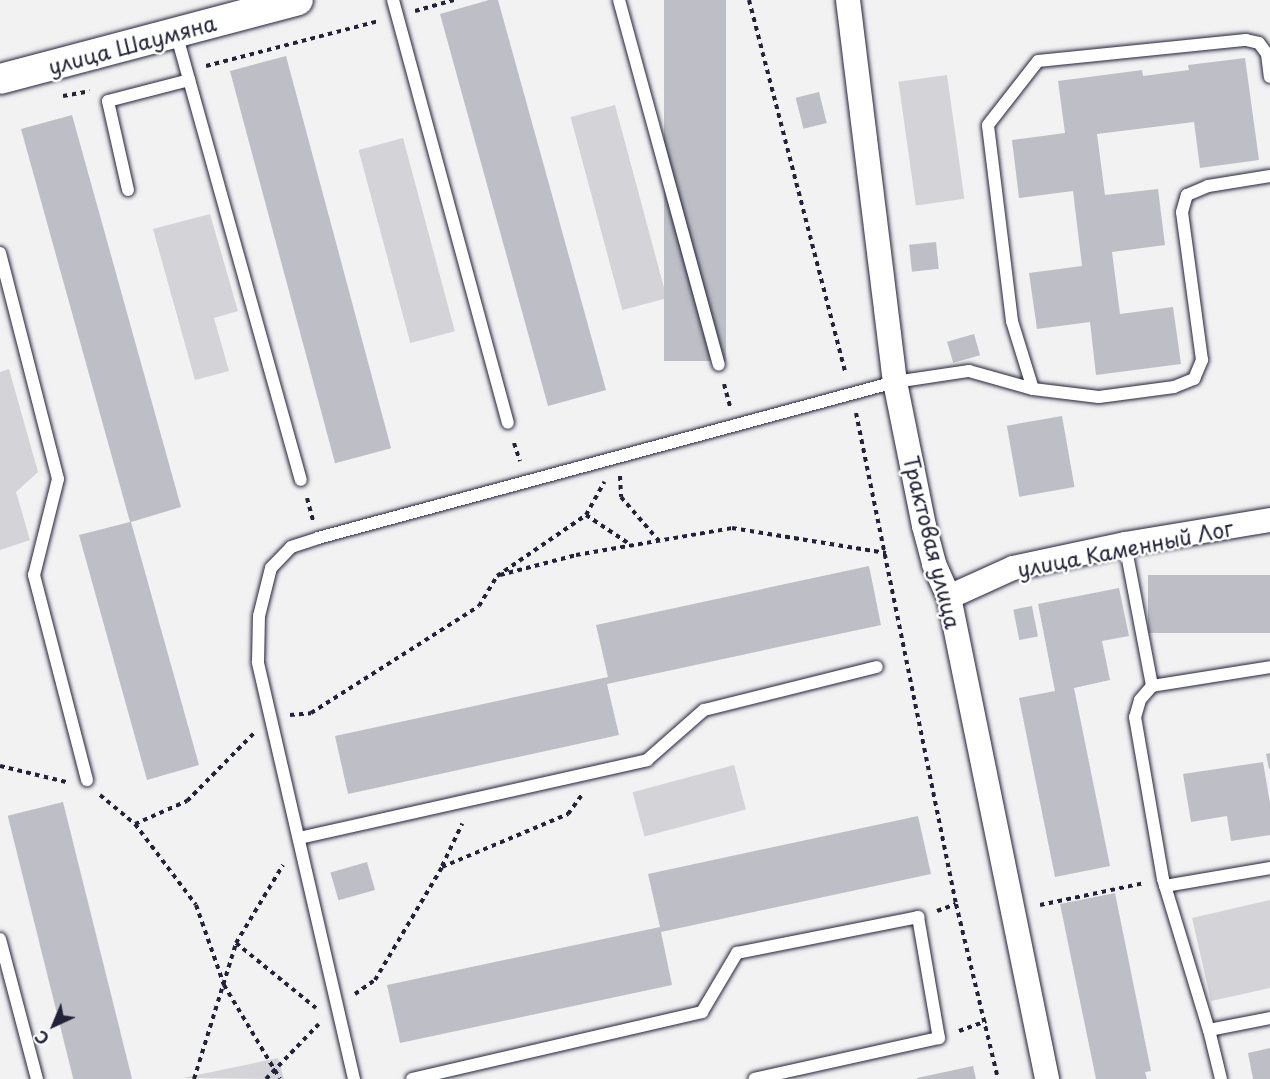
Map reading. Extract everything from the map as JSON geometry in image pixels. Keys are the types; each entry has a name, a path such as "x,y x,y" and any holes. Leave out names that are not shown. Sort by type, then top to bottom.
{"street":[{"name":"Трактовая улица","path":"848,0 895,382 924,526 934,564 949,597 1047,1079"},
{"name":"улица Шаумяна","path":"0,79 283,2"},
{"name":"улица Каменный Лог","path":"949,597 1013,568 1125,544 1270,520"}],"lane":[{"path":"393,0 508,423"},
{"path":"619,0 719,365"},
{"path":"176,32 301,480"},
{"path":"1033,389 1012,321 988,125 1038,61 1246,40 1259,43 1267,54 1270,77"},
{"path":"128,190 108,101 188,76"},
{"path":"354,1079 258,662 259,615 271,568 291,547 736,427 851,392 895,382 969,371 1033,389 1099,397 1174,387 1194,379 1202,360 1182,212 1187,195 1208,186 1270,176"},
{"path":"0,253 58,479 34,575 90,785"},
{"path":"1125,544 1152,686"},
{"path":"298,838 647,760 704,710 877,667"},
{"path":"1221,1079 1209,1030 1164,882 1135,717 1140,700 1152,686 1270,667"},
{"path":"1164,882 1270,868"},
{"path":"412,1079 702,1012 736,953 918,917 939,1038 754,1079"},
{"path":"0,939 37,1079"},
{"path":"1209,1030 1270,1018"}],"path":[{"path":"188,76 454,0"},
{"path":"748,0 851,392 886,553 956,904 986,1021 998,1079"},
{"path":"58,97 93,90"},
{"path":"719,365 736,427"},
{"path":"508,423 526,482"},
{"path":"135,824 187,801 270,717 311,713 479,606 497,576 586,515 619,457"},
{"path":"619,457 621,497 659,541"},
{"path":"301,480 318,538"},
{"path":"586,515 631,545"},
{"path":"497,576 576,555 732,528 886,553"},
{"path":"0,766 73,784"},
{"path":"442,867 568,814 600,770"},
{"path":"90,785 135,824 196,905 224,984 280,1079"},
{"path":"266,1079 326,1016 375,980 442,867 473,800"},
{"path":"194,1079 236,943 298,838"},
{"path":"1012,911 1164,882"},
{"path":"236,943 326,1016"},
{"path":"939,1038 986,1021"}],"shaded area":[{"path":"947,75 964,199 916,206 898,82"},
{"path":"615,105 667,298 622,310 571,117"},
{"path":"403,138 455,331 410,343 359,150"},
{"path":"210,214 238,311 214,318 229,371 195,380 153,229"},
{"path":"9,369 38,472 16,492 30,540 0,550 0,372"},
{"path":"734,765 746,809 644,837 633,792"},
{"path":"1270,900 1270,988 1211,1001 1192,918"},
{"path":"278,1058 284,1079 183,1078"}],"building":[{"path":"489,0 498,0 606,390 548,406 440,14"},
{"path":"664,0 726,0 726,361 664,361"},
{"path":"286,56 391,448 335,463 230,71"},
{"path":"1245,58 1259,160 1200,168 1194,122 1097,134 1105,195 1158,189 1165,245 1112,252 1120,314 1173,307 1181,364 1096,375 1090,322 1037,329 1029,273 1082,266 1073,191 1019,198 1012,140 1065,133 1058,81 1142,70 1143,76 1189,70 1188,65"},
{"path":"819,92 827,123 803,129 796,98"},
{"path":"72,115 181,507 131,522 199,765 147,780 79,535 130,522 21,129"},
{"path":"936,242 939,269 912,272 909,245"},
{"path":"974,334 980,355 953,363 947,342"},
{"path":"1062,416 1075,487 1019,497 1007,426"},
{"path":"869,566 881,625 607,684 619,735 348,794 335,736 608,677 596,625"},
{"path":"1148,575 1270,575 1270,633 1148,633"},
{"path":"1119,588 1129,636 1102,641 1110,680 1074,688 1110,866 1055,877 1019,698 1055,691 1038,604"},
{"path":"1032,606 1038,636 1019,640 1013,610"},
{"path":"1270,753 1270,769 1269,769 1266,754"},
{"path":"1263,762 1270,803 1270,835 1231,841 1227,816 1191,822 1183,774"},
{"path":"63,802 132,1079 73,1079 8,816"},
{"path":"918,816 931,874 661,932 672,985 400,1043 387,985 660,927 648,874"},
{"path":"367,862 375,890 338,900 330,872"},
{"path":"1115,893 1151,1071 1145,1072 1147,1079 1096,1079 1060,904"},
{"path":"1270,1048 1270,1079 1253,1079 1248,1053"},
{"path":"973,1066 976,1079 917,1079 917,1078"}]}
